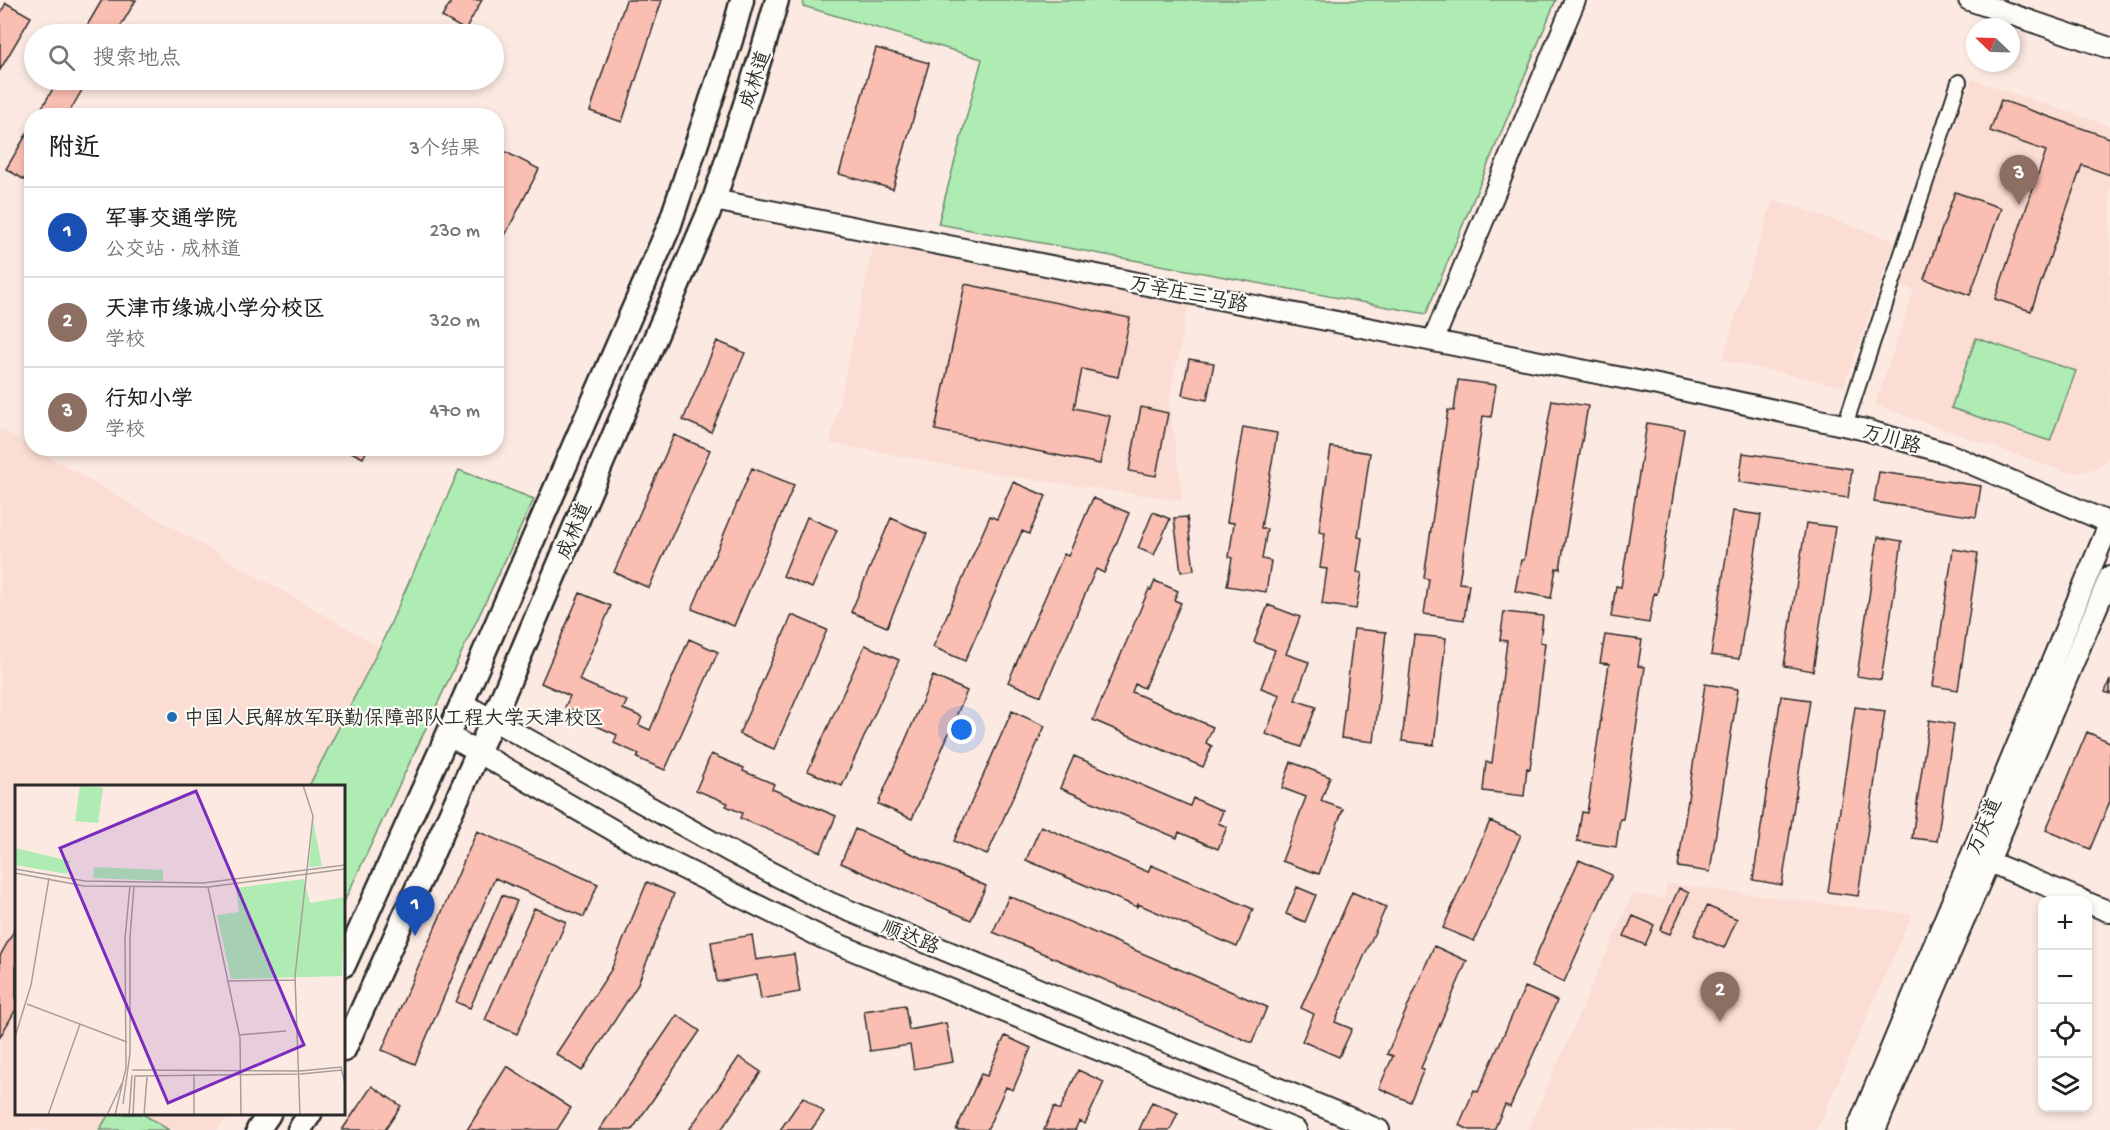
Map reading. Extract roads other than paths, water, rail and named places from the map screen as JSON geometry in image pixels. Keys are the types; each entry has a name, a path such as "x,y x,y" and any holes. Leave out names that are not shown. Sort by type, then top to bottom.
{"main road":[{"name":"成林道","path":"345,963 448,735 669,227 742,0"},
{"name":"成林道","path":"345,1048 493,719 714,200 764,49 777,0"},
{"path":"258,1130 268,1115"},
{"path":"299,1130 309,1115"}],"street":[{"path":"1433,341 1575,0"},
{"path":"1968,0 2110,48"},
{"path":"1845,425 1959,82"},
{"name":"万辛庄三马路","path":"714,200 1663,386"},
{"name":"万川路","path":"1663,386 1845,425 1946,453 2110,522"},
{"name":"万庆道","path":"1875,1130 2110,522"},
{"name":"万庆道","path":"1857,1130 2110,576"},
{"name":"顺达路","path":"462,703 729,851 828,902 1379,1130"},
{"name":"顺达路","path":"448,735 658,856 823,938 1296,1130"},
{"path":"1980,859 2072,896"},
{"path":"2092,905 2110,912"}],"place":[{"name":"行知小学","path":"2019,205"},
{"name":"中国人民解放军联勤保障部队工程大学天津校区","path":"172,717"},
{"name":"军事交通学院","path":"415,936"},
{"name":"天津市缘诚小学分校区","path":"1720,1022"}]}
